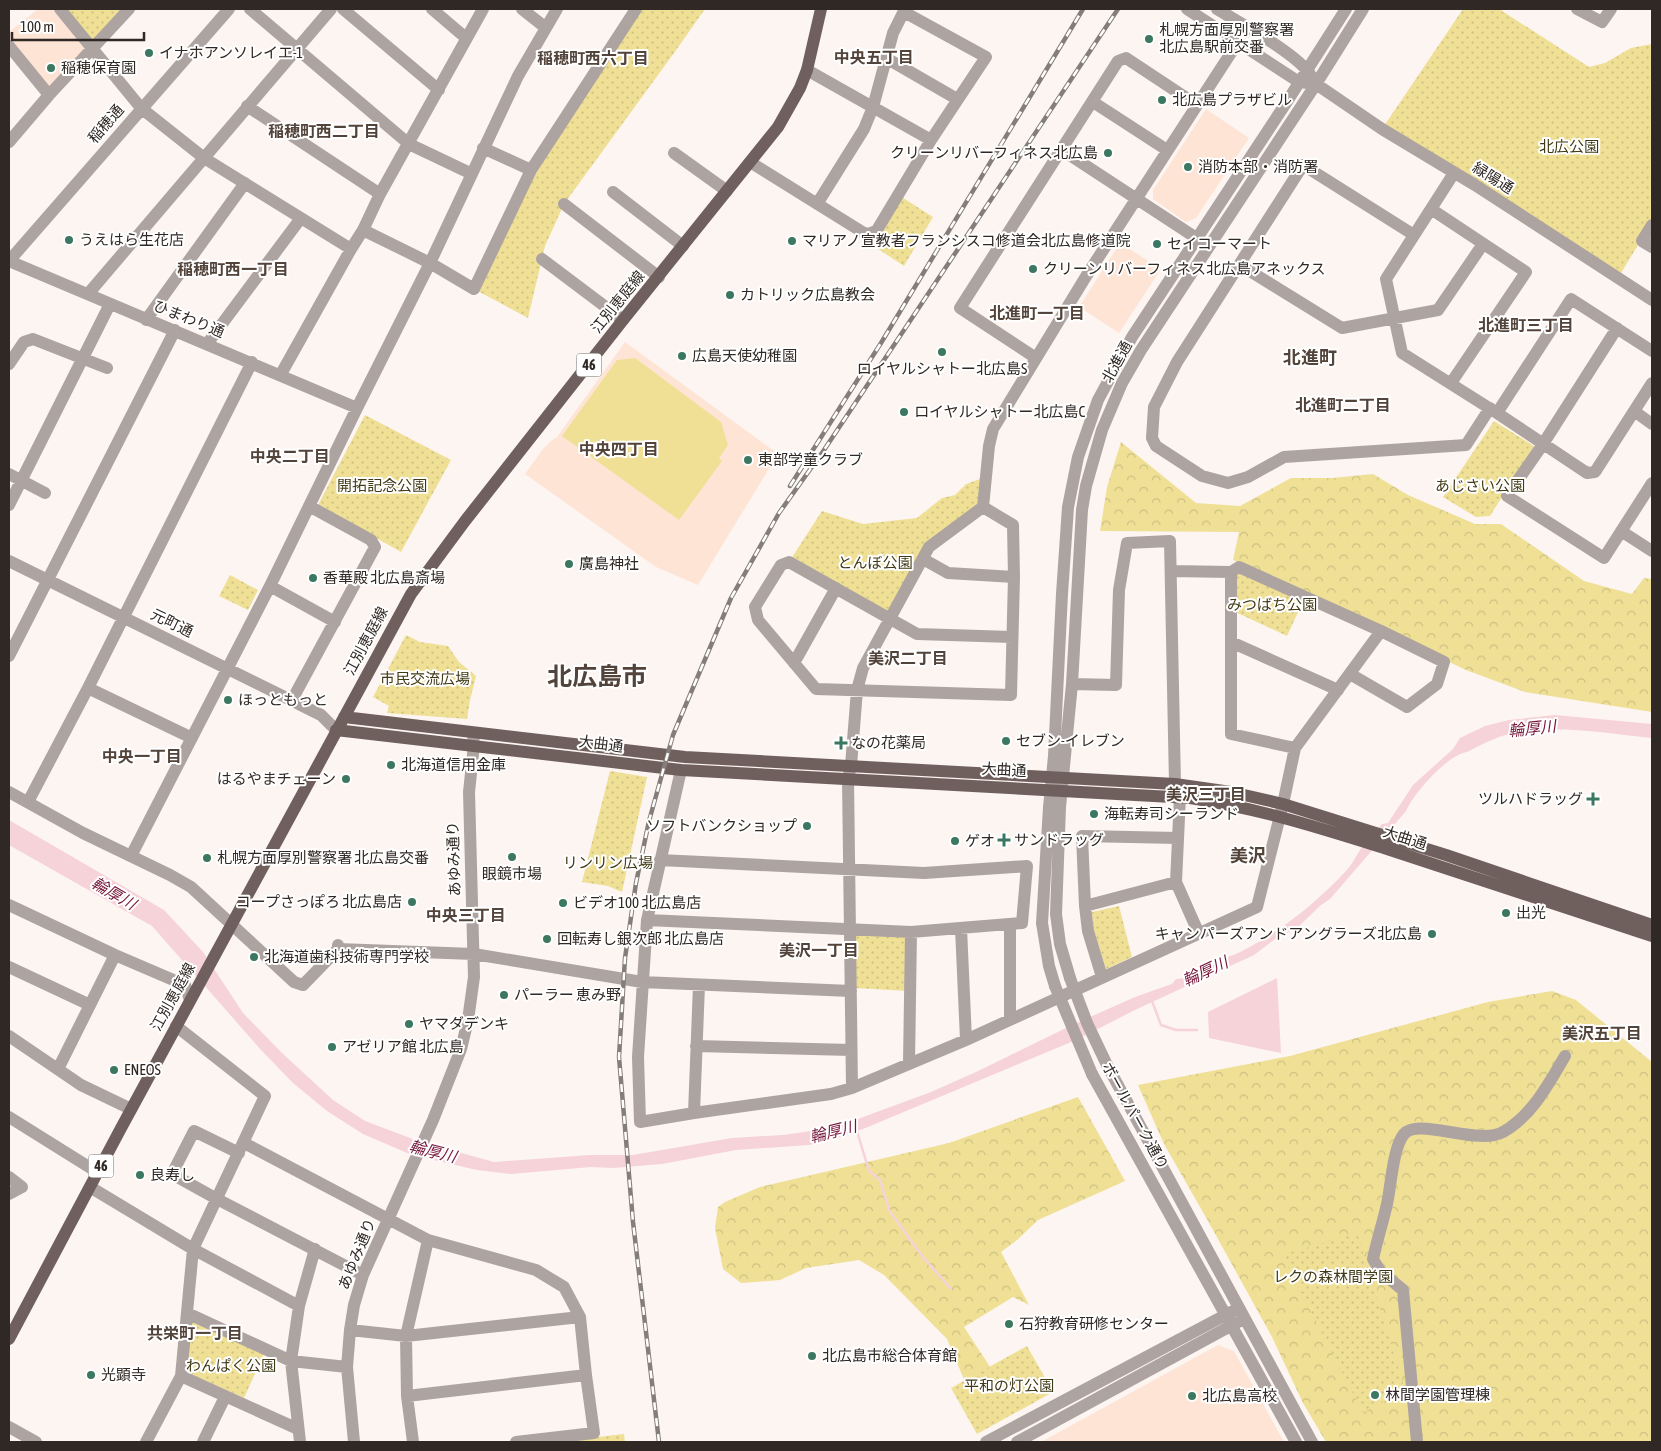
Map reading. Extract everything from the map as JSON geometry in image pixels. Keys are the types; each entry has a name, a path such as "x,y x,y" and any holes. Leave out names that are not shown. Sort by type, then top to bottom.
{"main road":[{"name":"江別恵庭線","path":"9,1339 97,1172 411,594 471,514 778,127 800,88 807,70 821,9"},
{"name":"大曲通","path":"344,718 681,770 848,779 1175,784 1231,792 1401,848 1652,936"},
{"name":"大曲通","path":"336,730 458,745 473,739 685,757 851,766 1057,783 1180,796 1281,810"},
{"name":"大曲通","path":"1401,848 1446,855 1652,925"}],"street":[{"path":"60,9 141,108 204,158 351,249"},
{"path":"9,142 49,95 129,9"},
{"name":"稲穂通","path":"9,261 229,9"},
{"path":"250,9 409,144 472,174"},
{"path":"88,294 330,9"},
{"path":"343,9 439,90"},
{"path":"432,9 466,38"},
{"path":"281,374 363,230 380,194 483,9"},
{"path":"522,9 546,28"},
{"path":"131,856 270,586 430,263 518,76 557,9"},
{"path":"363,230 430,263 474,289 500,230 530,170 636,9"},
{"name":"緑陽通","path":"1187,9 1299,82 1316,84"},
{"name":"緑陽通","path":"1217,9 1289,54 1307,70 1316,84 1382,129 1652,300"},
{"name":"北進通","path":"1057,783 1054,756 1068,508 1078,457 1098,400 1132,337 1198,239 1346,9"},
{"name":"北進通","path":"1057,783 1072,684 1082,510 1092,461 1102,430 1122,383 1141,350 1316,84 1363,9"},
{"path":"1577,9 1602,22 1611,9"},
{"path":"750,162 817,204 864,233 870,234 877,230 931,140 986,57 904,10 893,33 873,107 864,129 817,204"},
{"path":"852,1088 848,779 851,766 857,690 863,668 929,547 983,507 989,446 993,429 1167,150 1238,42"},
{"path":"9,46 49,95"},
{"path":"886,58 957,99"},
{"path":"1036,358 960,308 1118,62 1126,58 1197,105"},
{"path":"807,70 931,140"},
{"path":"1093,102 1167,150"},
{"path":"247,106 380,194"},
{"path":"483,148 530,170"},
{"path":"1062,150 1209,246"},
{"path":"674,153 727,191"},
{"path":"1414,235 1303,164 1178,362 1154,407 1152,438 1156,446 1202,476 1228,483 1248,477 1284,457 1466,445 1494,410 1571,299 1652,351"},
{"path":"1454,173 1386,279 1402,353 1494,410 1587,473 1595,472 1652,383"},
{"path":"146,320 245,183"},
{"path":"613,192 683,246"},
{"path":"564,204 659,277"},
{"path":"1431,209 1526,272 1451,383"},
{"path":"207,344 301,218"},
{"path":"1652,224 1642,241 1652,247"},
{"path":"1240,265 1342,328 1438,310 1482,244"},
{"path":"542,259 624,320"},
{"name":"ひまわり通","path":"9,261 146,320 281,374 357,408"},
{"path":"9,505 110,304"},
{"path":"1617,328 1508,496 1604,558 1652,483"},
{"path":"9,656 175,330"},
{"path":"9,364 24,342 33,339 107,368"},
{"path":"28,802 88,688 252,362"},
{"path":"1634,411 1652,424"},
{"path":"9,474 45,493"},
{"path":"292,700 375,547 371,540 309,506"},
{"path":"983,507 1013,525 1014,577 1011,695 816,689 758,620 755,607 781,565 789,562 917,634 1012,636"},
{"path":"1621,531 1652,551"},
{"path":"1072,684 1116,684 1118,590 1127,543 1170,540 1175,784 1180,796 1176,882 1199,934"},
{"path":"923,559 948,573 1014,577"},
{"name":"元町通","path":"9,561 321,715"},
{"path":"1171,572 1231,572 1239,567 1381,631 1444,662 1437,684 1407,707 1350,674"},
{"path":"1231,572 1230,734 1295,748"},
{"path":"270,586 335,622"},
{"path":"794,664 836,588"},
{"path":"681,770 647,920 638,1057 640,1122 832,1094 852,1088 966,1040 1010,1018 1199,934 1257,906 1295,748 1381,631"},
{"path":"1231,642 1338,690"},
{"path":"88,688 192,738"},
{"path":"321,715 344,718"},
{"path":"321,715 336,730"},
{"name":"あゆみ通り","path":"354,1442 346,1368 354,1305 363,1275 430,1126 464,1039 468,1020 474,977 469,792 473,739"},
{"name":"ボールパーク通り","path":"1057,783 1056,914 1060,944 1070,978 1087,1023 1107,1064 1312,1442"},
{"name":"ボールパーク通り","path":"1057,783 1042,923 1049,966 1055,986 1092,1074 1296,1442"},
{"path":"9,792 83,833 170,875 190,887 294,982 303,985 338,947 474,954 642,982 851,990"},
{"path":"1102,977 1088,931 1082,836 1178,838"},
{"path":"647,920 911,932 1022,923 1027,866 924,873 660,860"},
{"path":"1085,906 1176,882"},
{"path":"9,905 115,955 185,985 192,998"},
{"path":"1010,924 1010,1018"},
{"path":"961,928 966,1040"},
{"path":"909,1064 911,932"},
{"path":"58,1069 115,955"},
{"path":"11,973 90,1005"},
{"path":"694,1113 699,985"},
{"path":"146,1442 181,1376 193,1249 265,1096 224,1066 176,1026"},
{"path":"9,1036 81,1085 131,1109"},
{"path":"696,1046 851,1050"},
{"path":"1417,1442 1403,1290 1380,1270 1373,1259 1387,1204 1398,1144 1405,1132 1418,1128 1474,1137 1488,1137 1502,1132 1521,1119 1548,1085 1565,1056"},
{"path":"9,1117 97,1172"},
{"path":"363,1275 172,1174 194,1131 241,1148 428,1240 536,1270 564,1287 580,1317 594,1433 516,1442"},
{"path":"9,1177 22,1187 9,1194"},
{"path":"90,1187 193,1249 299,1306"},
{"path":"413,1442 407,1396 406,1336 428,1240"},
{"path":"299,1436 290,1361 299,1306 315,1249"},
{"path":"187,1313 290,1361 346,1368"},
{"path":"1017,1442 1242,1313"},
{"path":"350,1330 406,1336 580,1317"},
{"path":"986,1442 1229,1320"},
{"path":"407,1396 586,1375"},
{"path":"181,1376 299,1436"},
{"path":"203,1442 225,1397"},
{"path":"9,1427 36,1442"}],"shaded area":[{"name":"稲穂保育園","path":"38,9 52,9 86,48 49,88 9,38 9,32"},
{"path":"1206,109 1249,138 1196,218 1186,222 1153,199 1153,190"},
{"path":"1120,243 1161,269 1119,333 1079,307"},
{"path":"625,342 778,454 698,585 656,567 525,474 543,449 557,437"},
{"name":"北広島高校","path":"1218,1345 1234,1351 1284,1442 1041,1442"}],"green space":[{"path":"60,9 129,9 92,48"},
{"path":"636,9 705,9 564,204 545,246 528,318 474,289 501,231"},
{"name":"北広公園","path":"1463,9 1499,9 1589,67 1605,63 1631,48 1652,44 1652,222 1618,278 1382,129"},
{"path":"900,196 933,217 904,266 869,243"},
{"path":"635,358 721,422 728,445 719,458 722,461 679,520 562,436 617,360"},
{"name":"開拓記念公園","path":"365,415 451,460 401,552 318,505"},
{"name":"あじさい公園","path":"1494,421 1534,446 1490,516 1476,517 1443,497"},
{"path":"1121,442 1196,503 1240,506 1291,478 1332,478 1373,474 1408,495 1475,524 1501,524 1584,581 1632,594 1644,578 1652,579 1652,712 1525,692 1466,670 1233,560 1239,532 1100,531 1107,487"},
{"name":"とんぼ公園","path":"980,479 983,507 929,547 891,618 789,562 822,511 863,524 917,518 942,498 955,495 966,484"},
{"name":"みつばち公園","path":"1239,567 1305,597 1287,636 1231,610 1231,572"},
{"path":"230,575 258,590 248,610 219,596"},
{"name":"市民交流広場","path":"406,635 420,642 448,646 459,662 476,676 467,719 387,713 389,706 373,697"},
{"name":"リンリン広場","path":"610,771 647,777 622,892 608,886 582,882"},
{"path":"1119,906 1132,957 1106,969 1093,928 1092,912"},
{"path":"854,933 908,935 907,991 855,988"},
{"path":"1552,991 1576,1000 1652,1062 1652,1442 1326,1442 1303,1403 1272,1337 1164,1144 1138,1085 1290,1056 1488,1002"},
{"path":"1078,1097 1125,1181 1038,1220 1001,1252 1029,1305 1013,1297 964,1327 992,1370 966,1384 947,1339 884,1275 859,1260 806,1268 780,1280 741,1283 723,1269 715,1228 718,1207 725,1202 760,1187 949,1143"},
{"name":"レクの森林間学園","path":"1357,1233 1405,1390 1363,1413 1282,1255"},
{"name":"わんぱく公園","path":"191,1321 264,1354 244,1398 186,1372"},
{"name":"平和の灯公園","path":"1027,1346 1053,1392 977,1434 951,1388"},
{"path":"624,1434 625,1442 555,1442"}],"water":[{"name":"輪厚川","path":"1555,715 1652,724 1652,738 1580,730 1543,729 1504,735 1493,739 1459,755 1441,767 1416,795 1406,811 1330,899 1297,928 1275,939 1254,955 1137,1009 1076,1040 863,1129 828,1141 809,1145 736,1150 662,1164 613,1168 591,1167 511,1174 477,1170 412,1155 363,1134 327,1111 293,1083 262,1051 152,926 9,845 9,820 164,910 203,952 243,1013 281,1052 333,1100 365,1121 418,1141 494,1162 590,1155 633,1155 732,1138 816,1132 855,1120 931,1092 1070,1026 1135,997 1172,984 1176,979 1199,972 1270,935 1322,895 1347,870 1362,847 1382,824 1388,823 1413,785 1453,749 1460,738 1485,726 1509,720"},
{"path":"1277,978 1281,1053 1209,1038 1208,1012"}],"waterway":[{"path":"1152,1001 1161,1025 1176,1030 1197,1030"},
{"name":"輪厚川","path":"856,1128 869,1171 880,1180 889,1210 922,1256 951,1289"}],"railway":[{"path":"790,486 881,343 1083,9"},
{"path":"659,1442 633,1222 619,1057 625,958 636,883 649,821 673,735 731,598 779,513 824,450 1118,9"}],"place":[{"name":"札幌方面厚別警察署 北広島駅前交番","path":"1149,39"},
{"name":"イナホアンソレイエ-1","path":"149,53"},
{"name":"稲穂保育園","path":"51,68"},
{"name":"北広島プラザビル","path":"1162,100"},
{"name":"クリーンリバーフィネス北広島","path":"1108,153"},
{"name":"消防本部・消防署","path":"1188,167"},
{"name":"うえはら生花店","path":"69,240"},
{"name":"マリアノ宣教者フランシスコ修道会北広島修道院","path":"792,241"},
{"name":"セイコーマート","path":"1157,244"},
{"name":"クリーンリバーフィネス北広島アネックス","path":"1033,269"},
{"name":"カトリック広島教会","path":"730,295"},
{"name":"ロイヤルシャトー北広島S","path":"942,352"},
{"name":"広島天使幼稚園","path":"682,356"},
{"name":"ロイヤルシャトー北広島C","path":"904,412"},
{"name":"東部学童クラブ","path":"748,460"},
{"name":"廣島神社","path":"569,564"},
{"name":"香華殿 北広島斎場","path":"313,578"},
{"name":"ほっともっと","path":"228,700"},
{"name":"セブン-イレブン","path":"1006,741"},
{"name":"なの花薬局","path":"841,743"},
{"name":"北海道信用金庫","path":"391,765"},
{"name":"はるやまチェーン","path":"346,779"},
{"name":"ツルハドラッグ","path":"1593,799"},
{"name":"海転寿司シーランド","path":"1094,814"},
{"name":"ソフトバンクショップ","path":"807,826"},
{"name":"サンドラッグ","path":"1004,840"},
{"name":"ゲオ","path":"955,841"},
{"name":"眼鏡市場","path":"512,857"},
{"name":"札幌方面厚別警察署 北広島交番","path":"207,858"},
{"name":"コープさっぽろ 北広島店","path":"412,902"},
{"name":"ビデオ100 北広島店","path":"563,903"},
{"name":"出光","path":"1506,913"},
{"name":"キャンパーズアンドアングラーズ北広島","path":"1432,934"},
{"name":"回転寿し銀次郎 北広島店","path":"547,939"},
{"name":"北海道歯科技術専門学校","path":"254,957"},
{"name":"パーラー 恵み野","path":"504,995"},
{"name":"ヤマダデンキ","path":"409,1024"},
{"name":"アゼリア館 北広島","path":"332,1047"},
{"name":"ENEOS","path":"114,1070"},
{"name":"良寿し","path":"140,1175"},
{"name":"石狩教育研修センター","path":"1009,1324"},
{"name":"北広島市総合体育館","path":"812,1356"},
{"name":"光顕寺","path":"91,1375"},
{"name":"林間学園管理棟","path":"1375,1395"},
{"name":"北広島高校","path":"1192,1396"}],"district":[{"name":"中央五丁目","path":"874,57"},
{"name":"稲穂町西六丁目","path":"593,58"},
{"name":"稲穂町西二丁目","path":"324,131"},
{"name":"稲穂町西一丁目","path":"233,269"},
{"name":"北進町一丁目","path":"1037,313"},
{"name":"北進町三丁目","path":"1526,325"},
{"name":"北進町","path":"1310,358"},
{"name":"北進町二丁目","path":"1343,405"},
{"name":"中央四丁目","path":"619,449"},
{"name":"中央二丁目","path":"290,456"},
{"name":"美沢二丁目","path":"908,658"},
{"name":"北広島市","path":"597,676"},
{"name":"中央一丁目","path":"142,756"},
{"name":"美沢三丁目","path":"1206,794"},
{"name":"美沢","path":"1248,856"},
{"name":"中央三丁目","path":"466,915"},
{"name":"美沢一丁目","path":"819,950"},
{"name":"美沢五丁目","path":"1602,1033"},
{"name":"共栄町一丁目","path":"195,1333"}]}
